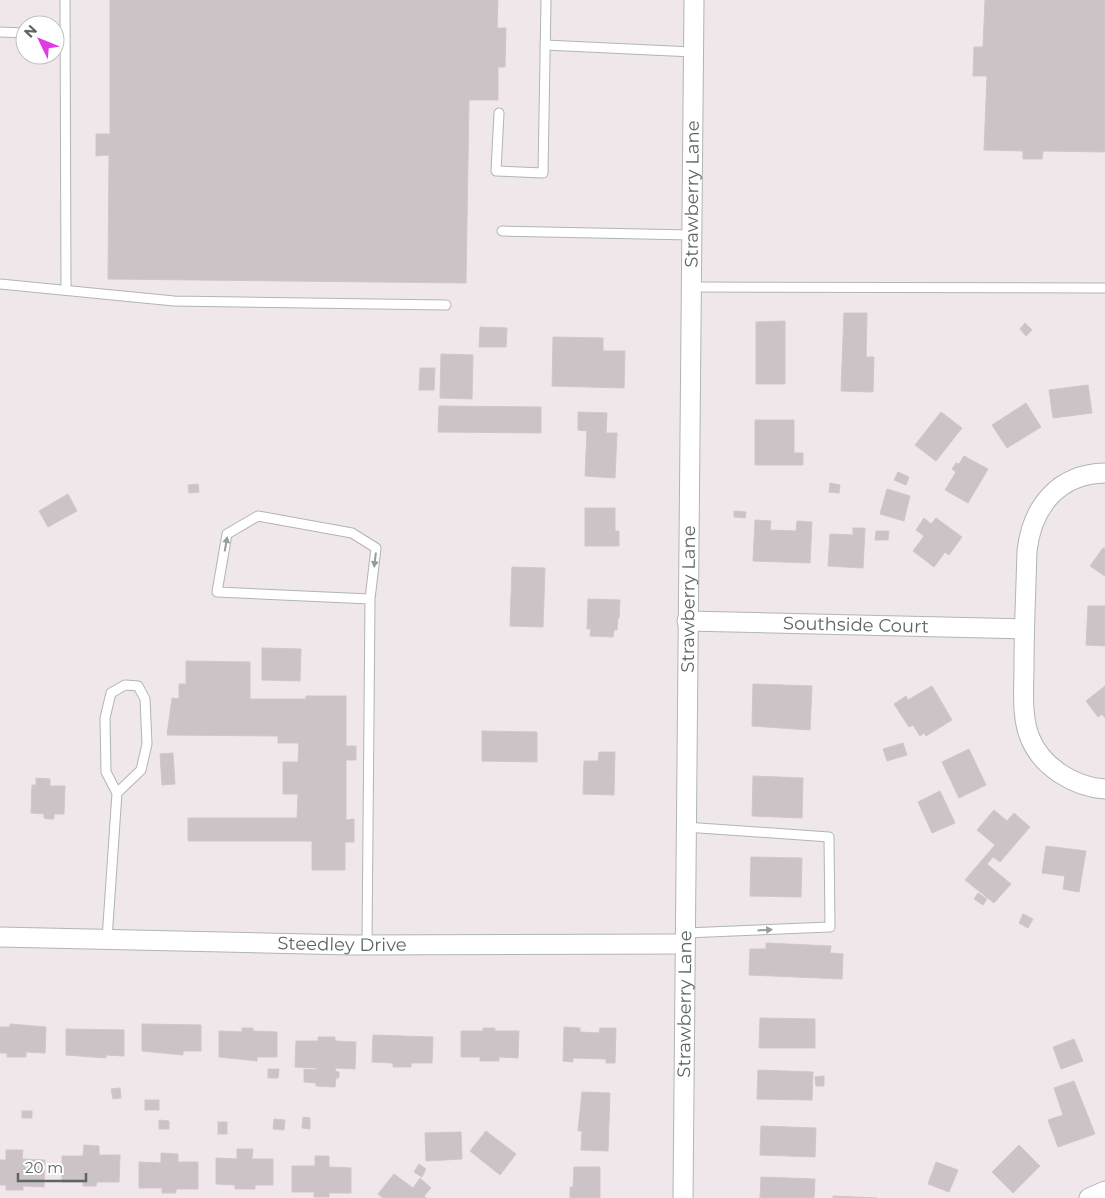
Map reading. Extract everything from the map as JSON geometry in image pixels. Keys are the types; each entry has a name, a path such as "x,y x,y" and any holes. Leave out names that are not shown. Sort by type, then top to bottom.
{"street":[{"name":"Strawberry Lane","path":"683,1198 694,0"},
{"path":"1105,473 1095,473 1069,482 1050,495 1036,514 1029,533 1027,551 1024,629 1024,692 1030,738 1043,759 1062,775 1077,783 1105,790"},
{"name":"Southside Court","path":"687,621 1024,629"},
{"name":"Steedley Drive","path":"0,937 367,944 684,939"},
{"path":"1089,1198 1105,1191"}],"lane":[{"path":"66,0 66,289"},
{"path":"499,113 496,171 543,173 546,0"},
{"path":"0,32 15,33"},
{"path":"545,45 693,52"},
{"path":"502,231 691,235"},
{"path":"0,284 174,301 446,305"},
{"path":"691,287 1105,288"},
{"path":"367,944 370,599 376,548 352,533 258,516 227,534 217,592 370,599"},
{"path":"107,939 117,793 106,772 105,718 111,694 125,685 138,686 145,699 147,744 141,770 117,793"},
{"path":"684,939 716,932 830,927 829,838 685,827"}],"building":[{"path":"110,0 498,0 497,28 506,28 505,67 498,67 498,100 469,100 466,283 108,279 109,155 96,156 96,134 110,134"},
{"path":"985,0 1105,0 1105,152 1043,151 1042,159 1023,159 1023,151 984,150 987,76 973,76 974,47 983,47"},
{"path":"844,313 867,313 866,357 874,357 873,392 841,391"},
{"path":"785,321 785,384 756,384 756,322"},
{"path":"1025,323 1032,330 1026,336 1020,329"},
{"path":"480,327 507,328 506,347 479,347"},
{"path":"553,337 603,338 603,351 625,351 624,388 552,386"},
{"path":"441,354 473,355 472,399 440,398"},
{"path":"420,368 435,368 434,390 419,390"},
{"path":"1088,385 1092,413 1053,418 1049,390"},
{"path":"1026,403 1041,427 1007,448 992,425"},
{"path":"439,406 541,407 541,433 438,432"},
{"path":"578,412 607,413 606,433 617,433 615,478 585,476 587,431 578,430"},
{"path":"941,412 962,428 936,461 915,445"},
{"path":"755,420 794,420 794,453 803,453 803,465 755,465"},
{"path":"964,456 988,469 968,503 945,490 956,472 952,469 956,463 959,464"},
{"path":"898,472 909,477 906,485 894,480"},
{"path":"830,483 840,485 839,493 829,492"},
{"path":"198,484 199,492 189,493 188,485"},
{"path":"887,489 910,496 904,521 880,514"},
{"path":"68,494 77,511 48,527 39,511"},
{"path":"585,508 615,508 615,531 619,531 619,546 585,546"},
{"path":"734,511 746,512 745,518 734,517"},
{"path":"924,518 931,524 936,518 962,537 949,555 945,552 934,567 913,551 924,536 916,530"},
{"path":"755,520 771,521 770,530 796,531 797,521 812,522 810,563 753,561"},
{"path":"853,528 865,528 863,568 828,566 830,534 853,535"},
{"path":"876,531 889,531 888,540 875,540"},
{"path":"1103,548 1105,548 1105,576 1090,566"},
{"path":"512,567 545,568 543,627 510,626"},
{"path":"588,599 620,600 617,630 614,630 613,637 590,636 591,629 587,629"},
{"path":"1088,606 1105,606 1105,646 1086,645"},
{"path":"262,648 301,649 300,681 262,680"},
{"path":"186,661 250,662 250,699 306,699 306,696 346,696 346,746 356,746 356,760 346,760 346,820 354,819 354,842 345,842 345,870 312,870 312,841 188,841 188,818 297,818 298,794 283,794 283,762 298,762 299,743 278,743 278,736 167,735 172,698 179,699 179,684 186,684"},
{"path":"753,684 812,686 810,730 752,726"},
{"path":"932,686 952,720 926,736 924,733 920,736 913,725 909,727 894,704 906,696 908,700"},
{"path":"1105,686 1105,718 1102,714 1098,717 1086,701"},
{"path":"482,731 537,732 537,762 482,761"},
{"path":"903,743 907,755 887,761 883,749"},
{"path":"969,749 986,785 959,798 942,762"},
{"path":"599,752 615,752 614,795 583,794 584,761 598,761"},
{"path":"173,753 175,784 162,785 160,754"},
{"path":"753,776 803,778 802,818 752,816"},
{"path":"36,778 50,779 50,786 65,786 64,814 54,814 54,819 48,819 44,818 44,814 31,813 32,785 36,785"},
{"path":"940,791 955,823 932,833 918,802"},
{"path":"994,810 1007,821 1014,813 1030,827 1000,862 993,857 987,864 1011,884 994,903 965,880 995,845 977,830"},
{"path":"1046,846 1086,851 1079,892 1063,889 1065,876 1042,873"},
{"path":"751,857 802,858 801,897 750,896"},
{"path":"978,893 987,899 983,905 974,899"},
{"path":"1023,914 1033,919 1028,928 1019,923"},
{"path":"766,943 831,946 830,953 843,954 842,979 749,975 750,949 766,949"},
{"path":"760,1018 815,1019 815,1048 759,1048"},
{"path":"10,1024 46,1027 45,1053 26,1052 26,1057 7,1057 7,1053 0,1053 0,1027 10,1027"},
{"path":"142,1024 201,1025 201,1051 183,1051 183,1055 142,1051"},
{"path":"564,1027 580,1028 580,1032 599,1033 600,1028 616,1028 615,1063 606,1063 606,1059 573,1058 573,1062 563,1061"},
{"path":"242,1028 253,1028 253,1031 277,1032 277,1057 257,1057 257,1061 219,1057 219,1031 242,1032"},
{"path":"483,1028 495,1028 495,1031 519,1031 518,1058 499,1057 499,1061 480,1061 480,1057 461,1057 461,1031 483,1031"},
{"path":"66,1029 124,1030 124,1056 106,1055 106,1058 66,1055"},
{"path":"373,1035 433,1037 432,1063 411,1063 411,1067 393,1067 393,1063 372,1062"},
{"path":"318,1037 335,1037 335,1041 356,1042 355,1069 336,1068 335,1071 339,1072 339,1078 336,1078 335,1087 316,1086 316,1083 304,1082 304,1069 316,1070 316,1068 295,1067 296,1041 318,1041"},
{"path":"1074,1039 1083,1061 1061,1069 1053,1047"},
{"path":"268,1069 279,1069 278,1078 268,1078"},
{"path":"758,1070 813,1072 812,1100 757,1099"},
{"path":"824,1076 824,1086 816,1086 815,1077"},
{"path":"1074,1081 1095,1134 1058,1147 1048,1120 1063,1115 1054,1088"},
{"path":"120,1088 121,1098 113,1099 111,1089"},
{"path":"582,1092 610,1093 608,1151 581,1150 582,1131 578,1131"},
{"path":"145,1100 159,1100 159,1110 145,1110"},
{"path":"22,1111 32,1111 32,1118 22,1118"},
{"path":"303,1117 310,1118 310,1129 302,1128"},
{"path":"274,1119 285,1120 284,1130 273,1129"},
{"path":"159,1120 169,1121 169,1129 159,1129"},
{"path":"218,1122 227,1122 227,1134 218,1134"},
{"path":"761,1126 816,1128 815,1157 760,1155"},
{"path":"486,1131 516,1154 500,1175 470,1151"},
{"path":"461,1132 462,1159 426,1161 425,1133"},
{"path":"84,1145 99,1146 99,1155 120,1155 119,1182 97,1182 96,1186 83,1186 83,1182 62,1182 62,1156 83,1156"},
{"path":"1019,1145 1040,1166 1013,1193 992,1172"},
{"path":"237,1149 253,1149 252,1159 273,1159 273,1185 255,1185 255,1189 235,1189 235,1185 216,1184 216,1158 237,1159"},
{"path":"6,1150 23,1150 22,1159 45,1160 44,1187 23,1186 23,1190 6,1190 6,1185 0,1185 0,1160 6,1160"},
{"path":"161,1153 178,1154 178,1162 198,1162 198,1189 176,1189 176,1193 162,1193 162,1188 139,1188 139,1162 161,1163"},
{"path":"315,1156 329,1156 329,1167 351,1168 351,1193 329,1193 329,1197 314,1197 314,1192 292,1192 292,1166 315,1166"},
{"path":"936,1162 958,1170 949,1192 928,1184"},
{"path":"419,1164 426,1169 422,1177 414,1172"},
{"path":"574,1167 600,1167 600,1198 570,1198 570,1187 573,1187"},
{"path":"394,1174 413,1188 420,1178 431,1188 424,1196 426,1198 383,1198 378,1194"},
{"path":"761,1177 815,1179 814,1198 760,1198"},
{"path":"833,1196 877,1198 833,1198"}]}
